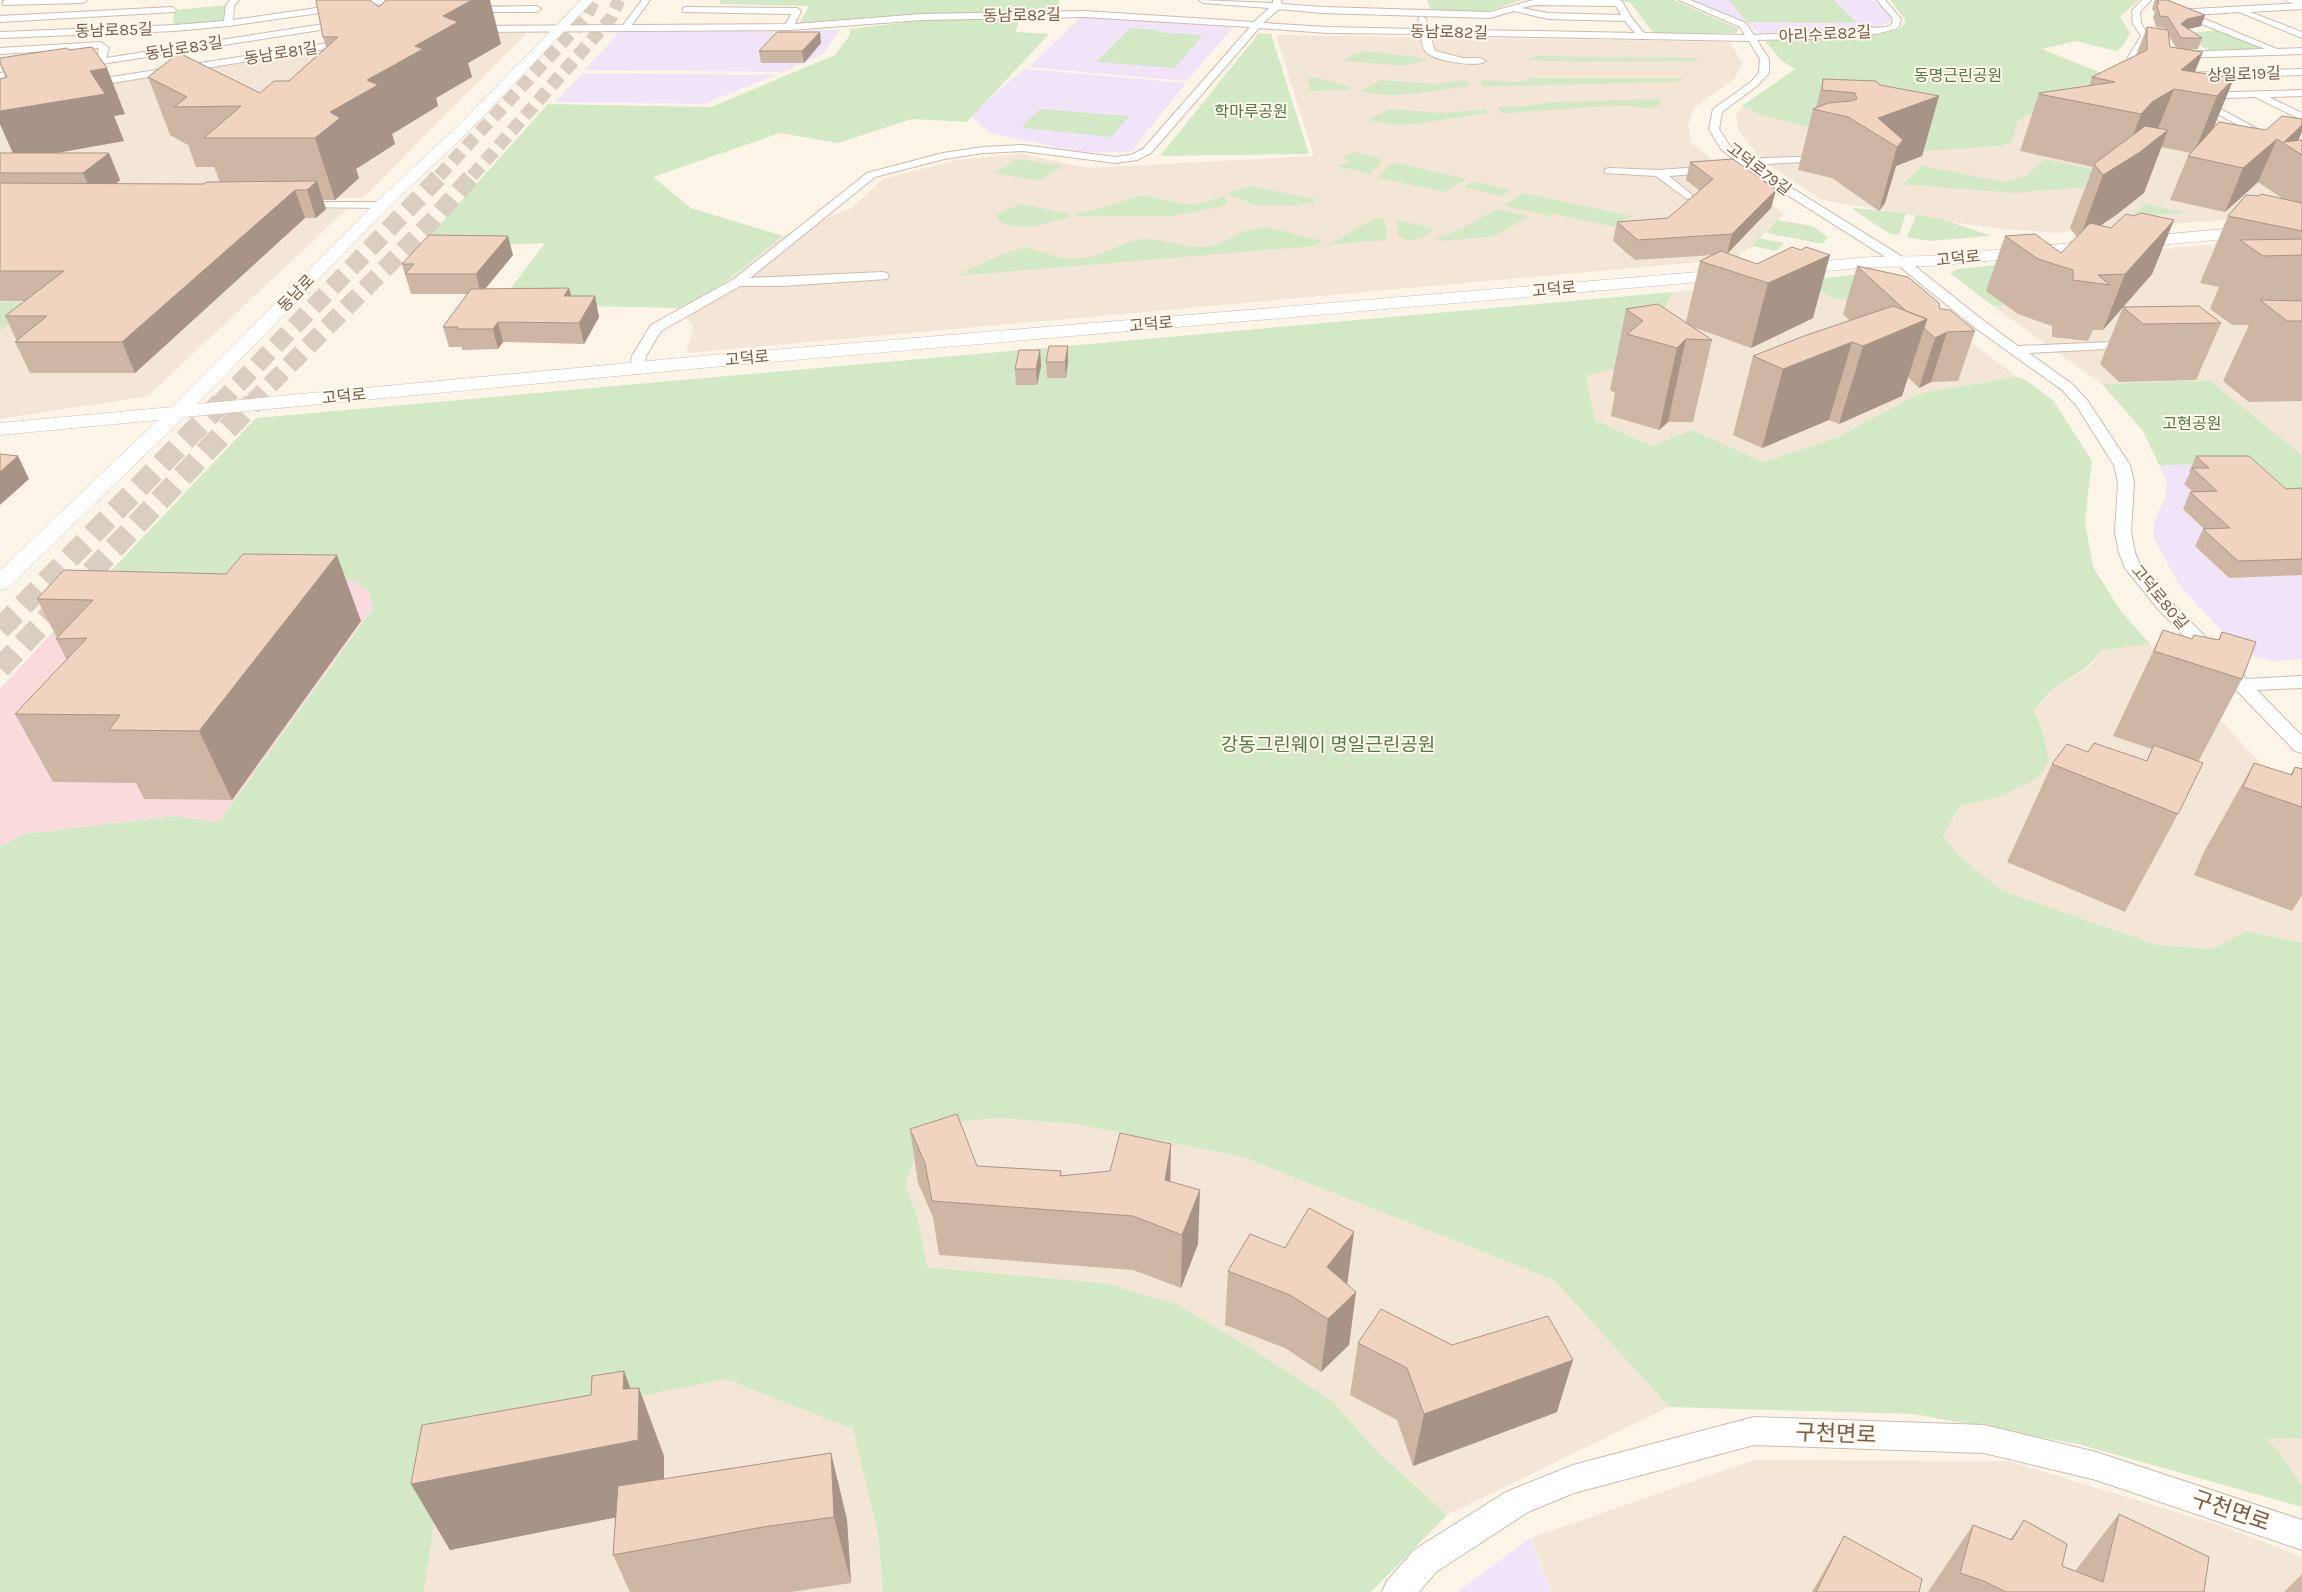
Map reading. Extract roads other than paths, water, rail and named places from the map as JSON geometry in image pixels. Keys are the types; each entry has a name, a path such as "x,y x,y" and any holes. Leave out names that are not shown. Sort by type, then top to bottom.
{"main road":[{"name":"동남로","path":"1,581 178,412 382,205 465,127 588,0"},
{"path":"2290,0 2302,5"},
{"name":"고덕로","path":"1771,271 1872,262 1902,262 2302,227"},
{"name":"고덕로","path":"0,430 637,368 1751,272"}],"street":[{"path":"5,5 83,0"},
{"path":"228,24 230,5 235,0"},
{"name":"동남로85길","path":"0,35 228,24 285,11 346,3 389,0"},
{"path":"625,28 646,0"},
{"path":"674,28 693,0"},
{"path":"1203,0 1278,3 1323,10 1490,15 1534,2 1619,3 1627,18 1642,36"},
{"path":"1320,0 1323,10"},
{"path":"1366,0 1370,11"},
{"path":"1418,0 1429,50 1432,53 1463,61 1481,61"},
{"name":"고덕로79길","path":"1683,0 1743,25 1749,31 1751,38 1765,58 1764,73 1754,84 1717,111 1714,129 1725,147 1788,192 1902,262"},
{"name":"아리수로82길","path":"1751,38 1859,33 1889,29 1896,24 1897,19 1881,0"},
{"path":"2213,0 2302,35"},
{"name":"동남로83길","path":"63,66 190,48 358,18 346,3"},
{"path":"637,368 639,356 656,328 738,282 870,175 943,156 983,150 1023,148 1115,160 1133,158 1148,151 1255,26 1278,3"},
{"path":"2156,3 2302,62"},
{"name":"상일로19길","path":"2156,3 2136,11 2137,24 2145,36 2141,52 2133,57 2136,65 2165,77 2302,72"},
{"path":"2184,14 2302,5"},
{"path":"0,19 174,7 175,28 190,48 200,66"},
{"path":"457,10 540,7 517,28"},
{"name":"동남로82길","path":"1511,9 1548,16 1627,18"},
{"path":"686,10 797,10 789,27"},
{"name":"동남로82길","path":"563,27 838,26 922,17 1068,10 1255,26 1328,30 1751,38"},
{"path":"462,29 563,27"},
{"path":"2205,31 2222,29"},
{"name":"동남로81길","path":"77,85 364,40"},
{"path":"0,51 101,45 104,48 100,61"},
{"path":"2200,46 2215,54"},
{"path":"1432,53 1456,51"},
{"path":"2162,54 2302,51"},
{"path":"0,76 45,69"},
{"path":"2302,94 2188,95 2302,157"},
{"path":"2257,95 2301,116"},
{"path":"2255,143 2293,142"},
{"path":"1609,171 1659,173 1750,166 1763,161 1835,157"},
{"path":"1659,173 1687,196"},
{"path":"284,205 382,205"},
{"name":"고덕로80길","path":"1902,262 1974,321 2067,387 2082,403 2122,465 2126,483 2123,532 2127,553 2133,568 2164,605 2302,747"},
{"path":"738,282 782,282 883,276"},
{"path":"1956,323 1974,321"},
{"path":"2015,350 2106,345"},
{"path":"2242,686 2302,682"},
{"name":"구천면로","path":"1398,1592 1425,1561 1517,1502 1573,1479 1754,1431 1984,1439 2096,1466 2302,1535"}],"tunnel":[{"path":"439,176 586,17 594,0"},
{"path":"472,176 611,18 619,0"},
{"path":"219,404 441,175"},
{"path":"251,404 433,220 473,175"},
{"path":"0,629 221,403"},
{"path":"0,668 252,403"}],"park label":[{"name":"동명근린공원","path":"1958,75"},
{"name":"학마루공원","path":"1251,111"},
{"name":"고현공원","path":"2192,423"},
{"name":"강동그린웨이 명일근린공원","path":"1328,745"}]}
